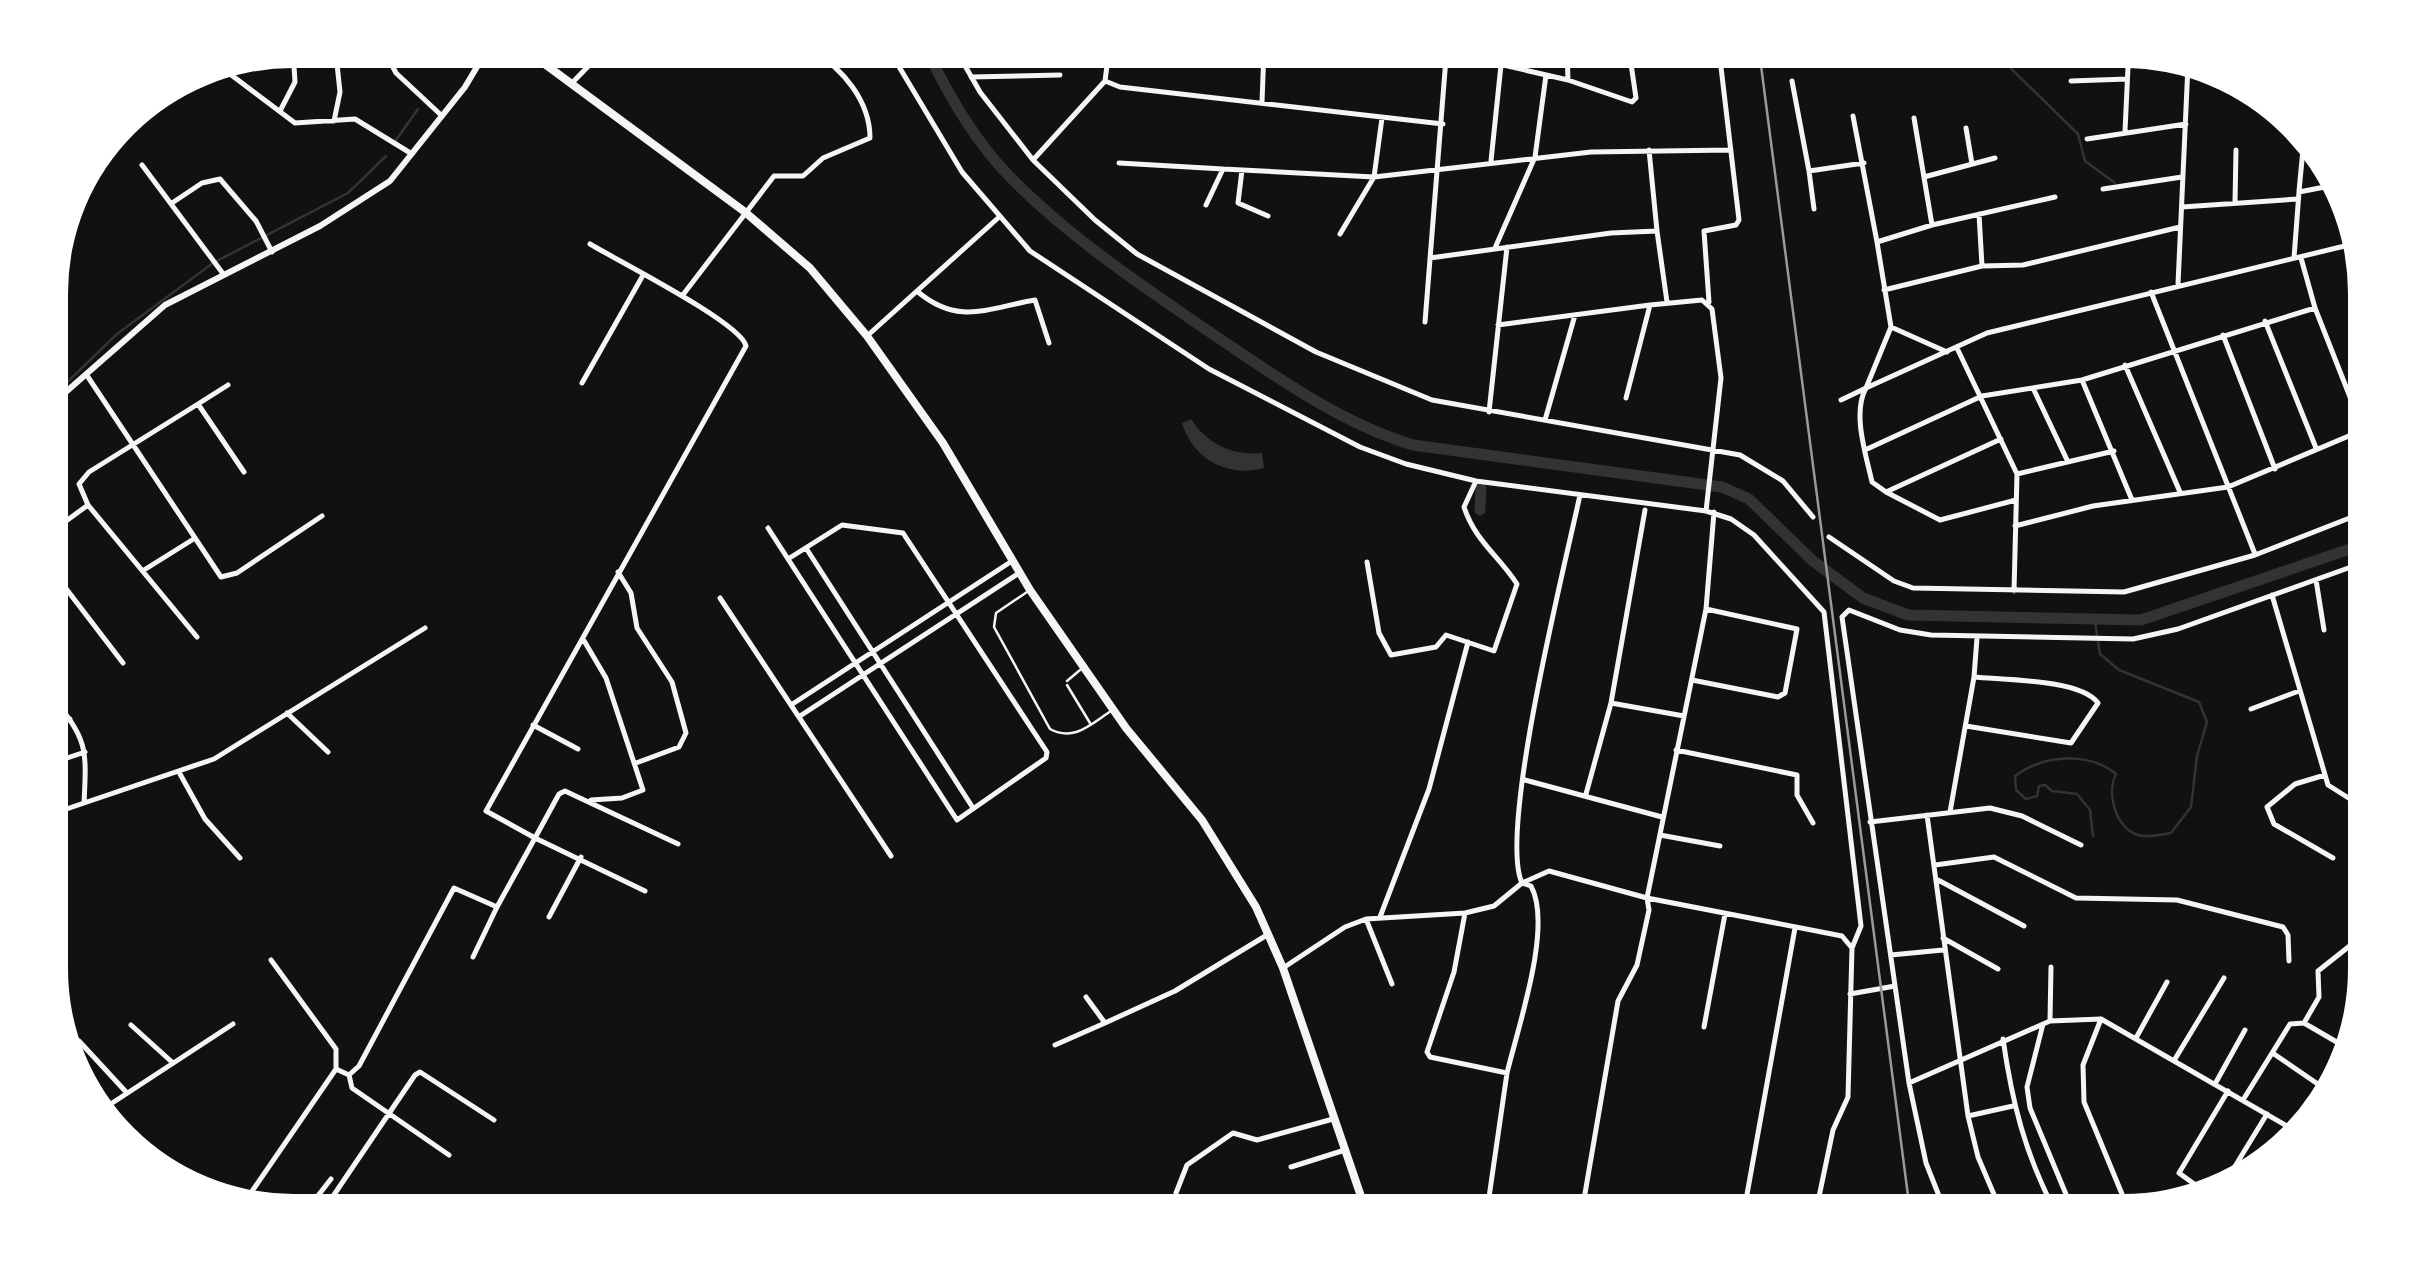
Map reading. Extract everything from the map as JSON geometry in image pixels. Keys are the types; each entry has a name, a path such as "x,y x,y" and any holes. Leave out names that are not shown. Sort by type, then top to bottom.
{"main road":[{"path":"553,68 745,212 810,268 868,336 943,443 1030,590 1112,710 1218,844 1270,934 1360,1193"}],"street":[{"path":"280,111 295,82 294,68"},
{"path":"334,121 340,92 337,68"},
{"path":"393,68 441,115"},
{"path":"68,393 165,305 373,194 441,115 475,68"},
{"path":"571,84 587,68"},
{"path":"682,296 774,176 803,176 823,158 870,138 864,101 830,68"},
{"path":"901,68 962,172 1030,251 1124,316 1258,396 1360,447 1477,481 1708,509 1754,536 1824,612 1861,926 1852,948 1848,1097 1833,1130 1820,1193"},
{"path":"966,68 1033,160 1094,220 1137,254 1188,284 1332,359 1432,400 1758,462 1784,481 1813,516"},
{"path":"1033,160 1105,80 1107,68"},
{"path":"1262,102 1263,68"},
{"path":"1426,322 1445,68"},
{"path":"1491,161 1501,68"},
{"path":"1510,68 1568,80 1634,101 1631,68"},
{"path":"1567,68 1568,80"},
{"path":"1585,1193 1618,1002 1637,965 1662,818 1706,610 1708,509 1721,372 1709,302 1704,230 1738,223 1721,68"},
{"path":"2125,131 2128,68"},
{"path":"971,77 1060,75"},
{"path":"233,76 295,123 355,120 410,152"},
{"path":"1494,248 1535,157 1546,76"},
{"path":"2178,284 2188,77"},
{"path":"2071,81 2127,79"},
{"path":"1105,80 1154,94 1262,102 1442,124"},
{"path":"1792,81 1814,209"},
{"path":"1853,116 1891,327 1860,406 1872,482 1940,520 2016,500"},
{"path":"1340,234 1374,176 1382,118"},
{"path":"1914,118 1932,224"},
{"path":"2087,139 2186,124"},
{"path":"1966,128 1972,164"},
{"path":"1648,150 1667,302"},
{"path":"1119,163 1374,176 1535,157 1731,150"},
{"path":"2236,150 2236,202"},
{"path":"2302,157 2298,258 2348,392"},
{"path":"1924,176 1995,158"},
{"path":"1809,171 1864,163"},
{"path":"142,164 215,257 224,275"},
{"path":"1206,205 1223,169"},
{"path":"1242,170 1238,203 1268,216"},
{"path":"2111,188 2182,177"},
{"path":"172,203 202,183 220,179 256,221 271,249"},
{"path":"2182,207 2299,195 2322,188"},
{"path":"1877,242 1932,224 2055,197"},
{"path":"1978,213 1982,266"},
{"path":"868,336 998,218"},
{"path":"1884,290 1982,266 2023,264 2180,226"},
{"path":"1430,258 1657,231"},
{"path":"590,244 741,334 746,346 486,811 645,891"},
{"path":"1841,400 1987,334 2343,246"},
{"path":"1489,412 1507,247"},
{"path":"582,384 642,277"},
{"path":"918,292 951,313 1037,301 1049,343"},
{"path":"2151,292 2255,555"},
{"path":"1498,325 1667,302 1709,302"},
{"path":"1626,398 1650,305"},
{"path":"1865,450 1982,396 2082,380 2315,308"},
{"path":"1545,420 1575,314"},
{"path":"2266,321 2316,448"},
{"path":"1891,327 1946,352"},
{"path":"2222,335 2275,469"},
{"path":"1956,347 2017,474 2014,591"},
{"path":"2125,365 2180,492"},
{"path":"88,377 136,444 214,572 228,577 322,516"},
{"path":"2082,380 2132,500"},
{"path":"197,637 78,489 82,479 228,385"},
{"path":"2033,388 2068,463"},
{"path":"198,404 244,472"},
{"path":"2015,526 2132,500 2228,488 2348,436"},
{"path":"1886,492 2001,438"},
{"path":"2017,474 2114,451"},
{"path":"1367,562 1379,632 1391,655 1436,647 1446,635 1494,650 1502,622 1518,592 1511,574 1483,546 1470,524 1464,507 1477,481"},
{"path":"1488,1193 1540,912 1531,886 1522,882 1516,870 1514,838 1525,760 1580,495"},
{"path":"68,519 88,504"},
{"path":"1586,794 1611,703 1645,510"},
{"path":"1829,537 1904,586 2124,592 2255,555 2348,519"},
{"path":"768,528 855,663 957,820 1046,758 1047,752 903,533 842,524 788,559"},
{"path":"144,570 193,540"},
{"path":"806,548 974,808"},
{"path":"791,705 1012,562"},
{"path":"1938,1193 1926,1163 1909,1082 1842,617 1849,610 1911,633 2114,640 2178,629 2348,568"},
{"path":"618,572 631,593 638,628 672,682 686,733 679,746 636,763"},
{"path":"800,716 1019,573"},
{"path":"2316,580 2324,630"},
{"path":"68,590 123,663"},
{"path":"2272,595 2325,774 2334,792 2348,800"},
{"path":"720,598 891,856"},
{"path":"1692,680 1778,697 1785,693 1798,629 1706,610"},
{"path":"68,808 214,760 425,628"},
{"path":"582,638 606,678 643,790 640,795 588,800"},
{"path":"1950,812 1974,677 1976,638"},
{"path":"1380,917 1429,789 1468,642"},
{"path":"1966,726 2071,743 2098,702 2087,693 2058,686 1974,677"},
{"path":"2251,710 2300,691"},
{"path":"1611,703 1684,716"},
{"path":"288,713 328,752"},
{"path":"68,716 82,736 85,752 84,803"},
{"path":"532,725 578,749"},
{"path":"1676,750 1797,775 1797,795 1813,823"},
{"path":"68,758 85,752"},
{"path":"180,774 206,819 240,858"},
{"path":"2325,774 2295,784 2268,807 2274,824 2333,858"},
{"path":"1525,780 1662,818"},
{"path":"473,957 560,794 566,791 588,800 678,844"},
{"path":"1870,822 1990,808 2008,811 2082,845"},
{"path":"1927,814 1968,1116 1978,1158 1994,1193"},
{"path":"1660,836 1720,846"},
{"path":"549,917 581,857"},
{"path":"1935,865 1994,857 2076,898 2176,900 2283,928 2287,930 2289,960"},
{"path":"1283,968 1345,927 1366,919 1465,913 1494,906 1522,882 1548,871 1647,898 1842,936 1852,948"},
{"path":"1937,879 2024,926"},
{"path":"349,1075 372,1045 454,888 497,907"},
{"path":"1465,913 1454,972 1427,1052 1430,1058 1508,1073"},
{"path":"1704,1027 1725,914"},
{"path":"1366,919 1392,984"},
{"path":"1747,1193 1795,927"},
{"path":"1054,1045 1175,991 1270,934"},
{"path":"1943,938 1998,969"},
{"path":"2304,1023 2319,997 2318,971 2348,947"},
{"path":"1891,955 1944,950"},
{"path":"253,1190 336,1068 336,1050 271,960"},
{"path":"2051,967 2046,1023 2027,1086 2030,1108 2066,1193"},
{"path":"2175,1059 2224,978"},
{"path":"2136,1038 2166,982"},
{"path":"1850,994 1895,986"},
{"path":"1086,997 1105,1023"},
{"path":"1909,1082 1960,1064 2002,1039 2046,1023 2100,1019 2285,1125"},
{"path":"2100,1019 2083,1065 2084,1102 2122,1193"},
{"path":"2243,1100 2287,1027 2304,1023 2337,1042"},
{"path":"112,1103 233,1024"},
{"path":"130,1025 173,1063"},
{"path":"2216,1084 2245,1030"},
{"path":"2002,1039 2012,1106 2030,1162 2046,1193"},
{"path":"79,1041 127,1093"},
{"path":"2274,1054 2317,1083"},
{"path":"336,1068 349,1075 352,1088 449,1155"},
{"path":"335,1194 420,1072 494,1120"},
{"path":"2192,1183 2179,1173 2228,1091"},
{"path":"1968,1116 2012,1106"},
{"path":"2238,1162 2267,1114"},
{"path":"1176,1194 1187,1165 1233,1133 1257,1140 1336,1119"},
{"path":"1290,1166 1346,1150"},
{"path":"320,1194 332,1179"}],"lane":[{"path":"1030,590 996,614 994,628 1050,728 1066,735 1112,710"},
{"path":"1084,668 1066,683 1090,724"}],"shaded area":[{"path":"1191,419 1222,446 1262,453 1264,468 1237,470 1213,463 1187,436 1182,423"}],"waterway":[{"path":"936,68 985,148 1033,199 1135,280 1310,398 1386,436 1413,445 1722,487 1749,499 1813,561 1863,598 1908,615 2141,620 2348,550"},
{"path":"2010,68 2078,134 2085,161 2115,183"},
{"path":"396,140 418,109"},
{"path":"68,382 117,334 213,263 348,193 386,156"},
{"path":"1480,510 1481,488"},
{"path":"2093,836 2090,810 2077,794 2052,791 2045,785 2039,786 2037,796 2026,799 2016,790 2015,776 2052,760 2092,762 2116,774 2112,791 2115,809 2130,831 2146,836 2171,833 2191,807 2197,756 2207,722 2199,702 2119,670 2100,654 2095,622"}],"railway":[{"path":"1761,68 1908,1193"}]}
